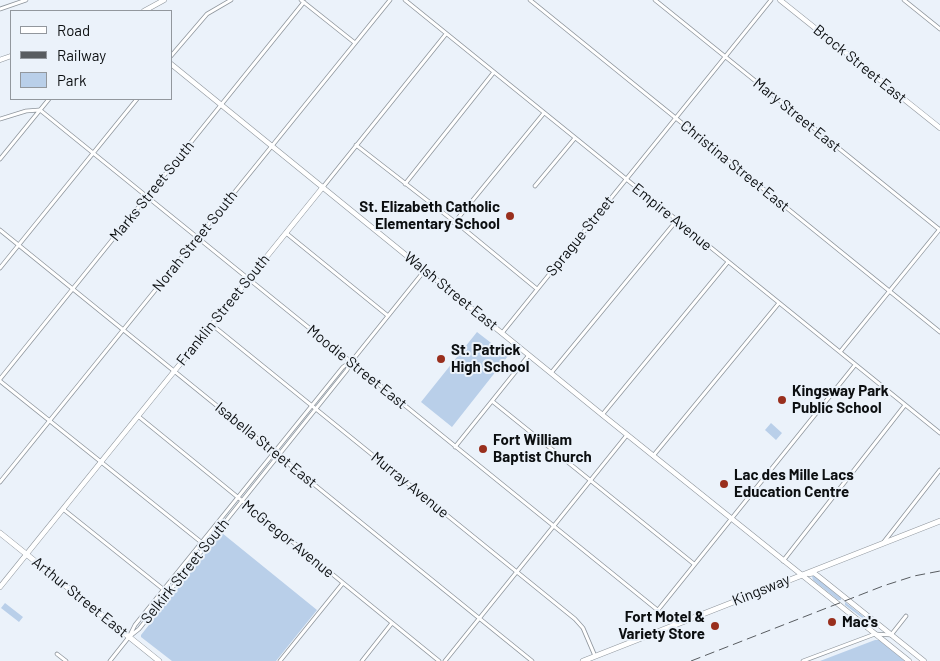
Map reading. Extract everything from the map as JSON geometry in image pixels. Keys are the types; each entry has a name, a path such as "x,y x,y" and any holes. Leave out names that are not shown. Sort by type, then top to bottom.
{"main road":[{"name":"Kingsway","path":"583,661 940,521"},
{"name":"Arthur Street East","path":"0,533 159,661"}],"street":[{"path":"0,9 26,0"},
{"path":"146,10 164,0"},
{"path":"172,55 207,14 231,0"},
{"name":"Norah Street South","path":"0,482 390,0"},
{"name":"Empire Avenue","path":"405,0 940,433"},
{"name":"Christina Street East","path":"530,0 940,332"},
{"name":"Mary Street East","path":"655,0 940,230"},
{"name":"Sprague Street","path":"502,333 771,0"},
{"name":"Brock Street East","path":"780,0 940,128"},
{"path":"904,0 940,29"},
{"path":"303,1 355,43"},
{"name":"Marks Street South","path":"0,380 303,1"},
{"name":"Franklin Street South","path":"0,587 446,34"},
{"name":"Walsh Street East","path":"172,65 602,415 909,661"},
{"path":"405,184 494,72"},
{"path":"0,159 48,100"},
{"path":"0,268 136,100"},
{"path":"0,119 26,110 40,110"},
{"name":"Moodie Street East","path":"40,110 676,625"},
{"path":"454,223 544,114"},
{"path":"535,186 575,138"},
{"path":"356,144 537,289"},
{"path":"551,373 677,220"},
{"name":"Isabella Street East","path":"0,230 532,661"},
{"path":"840,352 940,230"},
{"path":"286,233 387,316"},
{"path":"602,415 728,262"},
{"name":"Selkirk Street South","path":"129,637 135,625 201,542 424,270"},
{"path":"653,456 779,303"},
{"name":"Murray Avenue","path":"211,324 579,623 596,656"},
{"path":"455,447 529,355"},
{"name":"Selkirk Street South","path":"110,661 168,593 316,409 347,370 350,362"},
{"path":"658,610 855,365"},
{"path":"0,380 206,546"},
{"path":"492,401 694,564"},
{"path":"783,561 905,405"},
{"name":"McGregor Avenue","path":"137,416 439,661"},
{"path":"445,661 627,435"},
{"path":"882,544 940,470"},
{"path":"63,509 168,593"},
{"name":"Walsh Street East","path":"800,575 814,573 924,661"},
{"path":"280,661 343,583"},
{"path":"803,661 875,634 891,635 906,616"},
{"path":"362,661 392,622"},
{"path":"57,654 66,661"}],"green space":[{"path":"477,332 508,356 452,427 421,402"},
{"path":"771,423 782,433 776,440 765,430"},
{"path":"222,533 317,610 276,661 172,661 141,637"},
{"path":"812,576 815,576 841,600 838,600 813,580"},
{"path":"845,602 873,624 873,626 845,605"},
{"path":"5,603 23,617 19,622 1,608"},
{"path":"879,640 905,661 820,661"}],"railway":[{"path":"691,661 883,586 914,576 940,571"}],"place":[{"name":"St. Elizabeth Catholic Elementary School","path":"510,216"},
{"name":"St. Patrick High School","path":"441,359"},
{"name":"Kingsway Park Public School","path":"782,400"},
{"name":"Fort William Baptist Church","path":"483,449"},
{"name":"Lac des Mille Lacs Education Centre","path":"724,484"},
{"name":"Mac's","path":"832,622"},
{"name":"Fort Motel & Variety Store","path":"715,626"}]}
